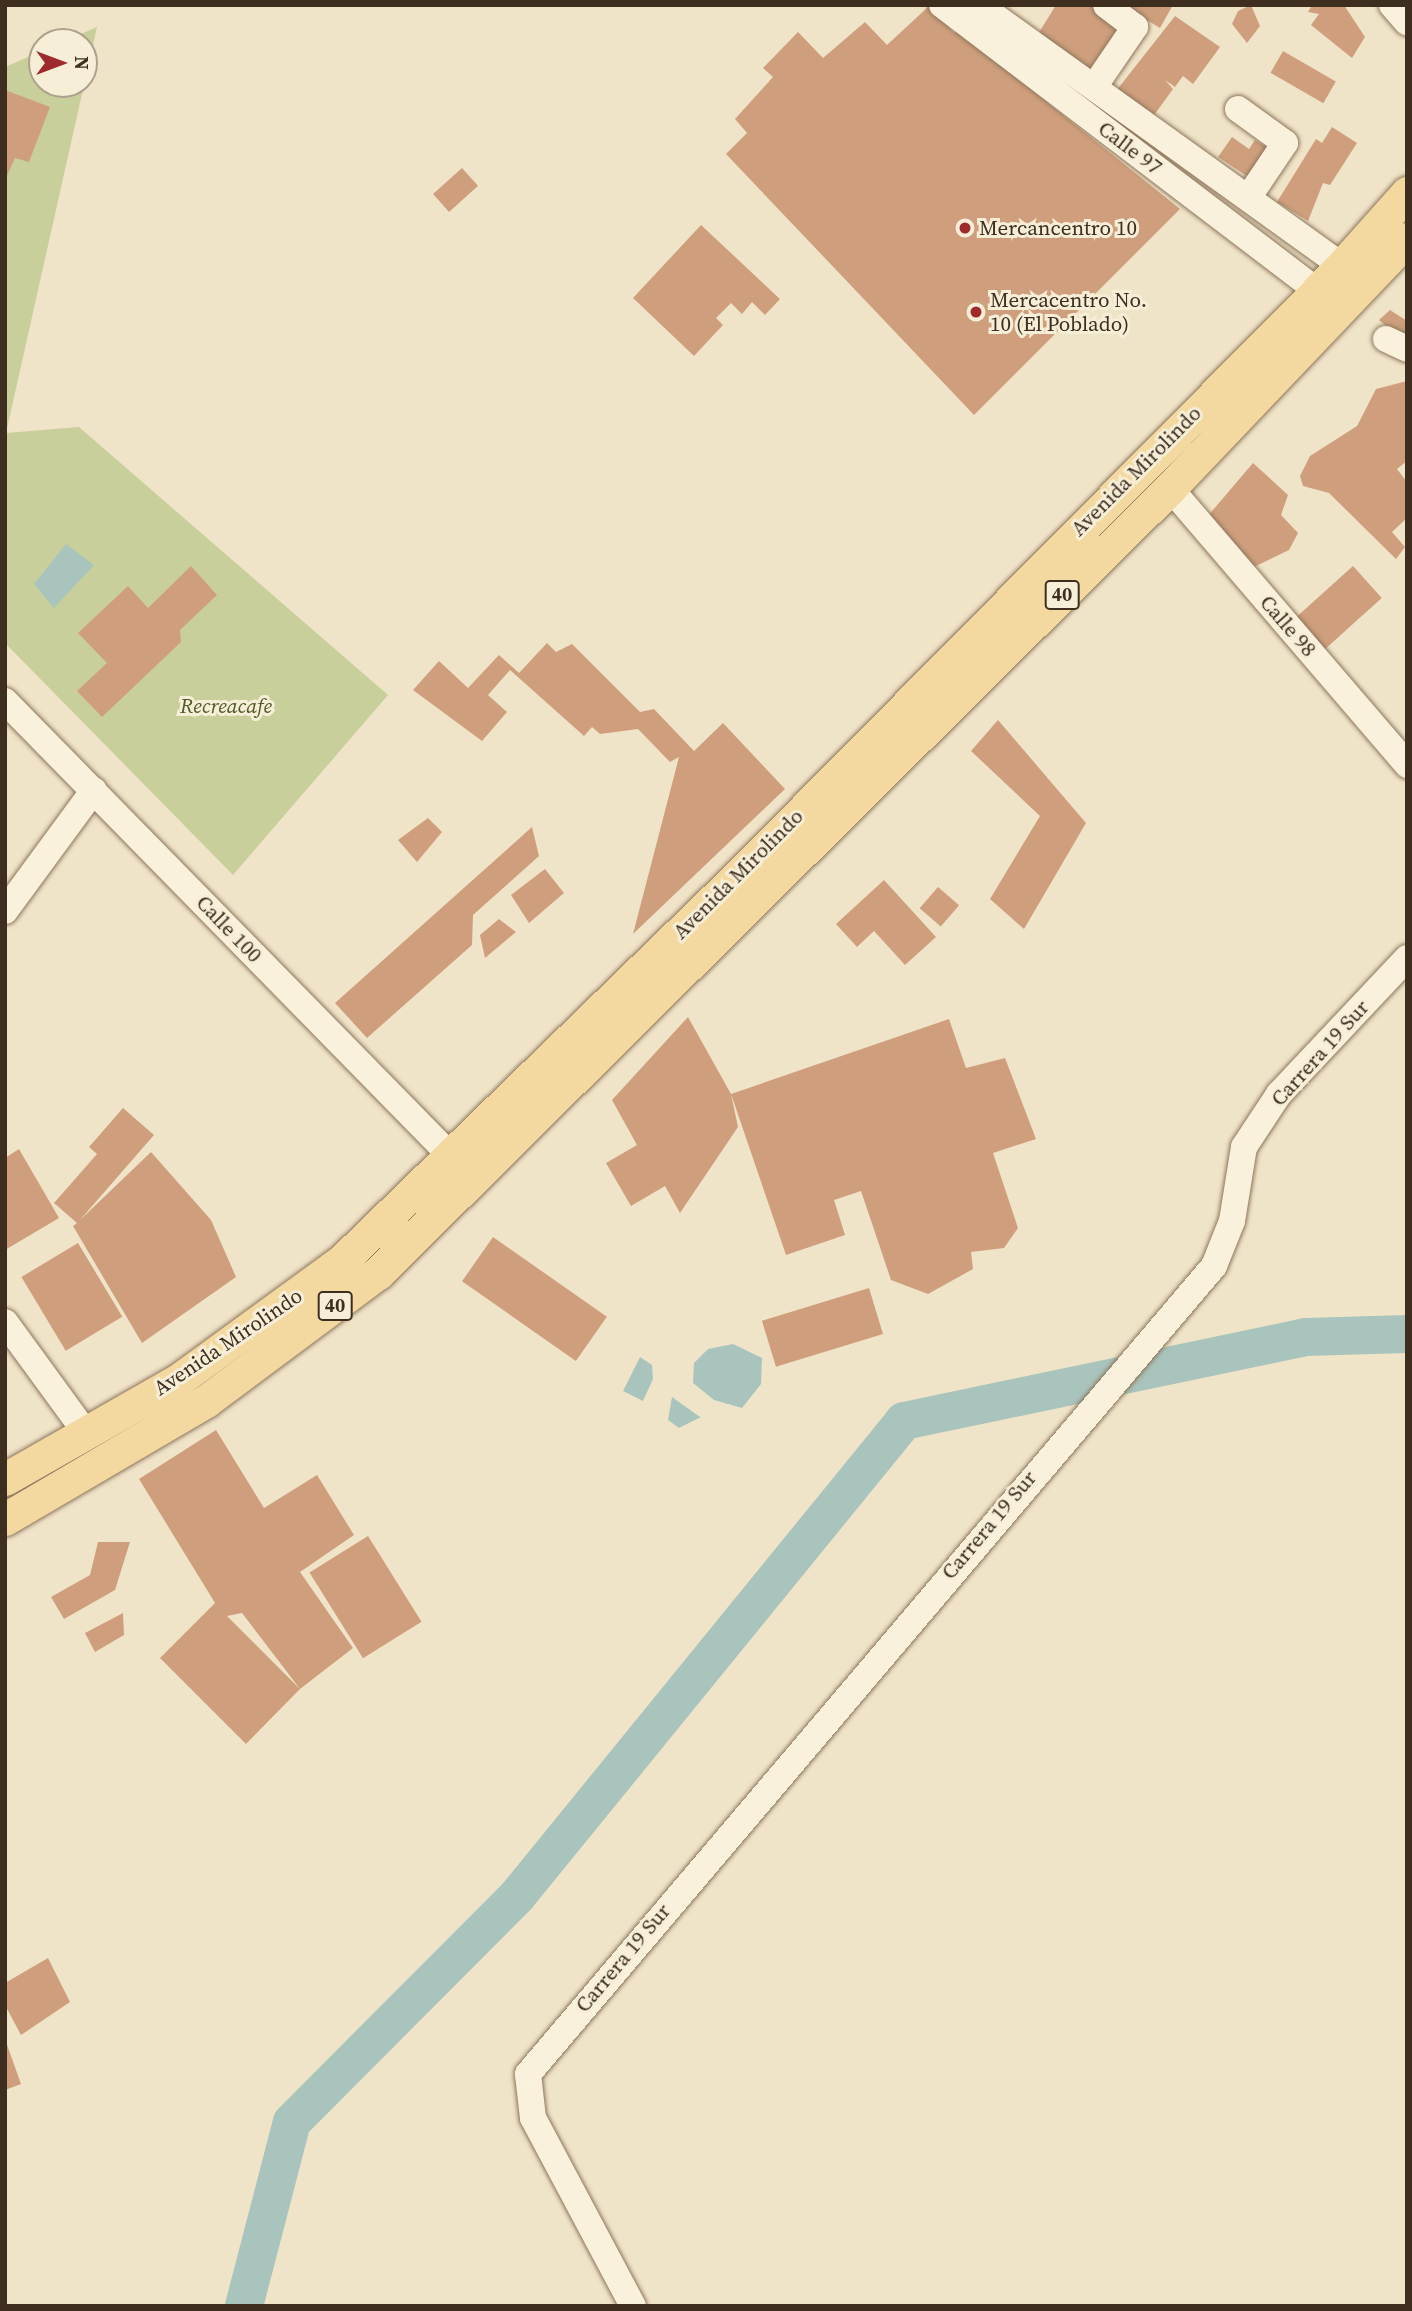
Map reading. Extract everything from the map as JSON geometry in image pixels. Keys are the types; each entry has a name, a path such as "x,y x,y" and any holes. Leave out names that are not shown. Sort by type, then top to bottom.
{"main road":[{"name":"Avenida Mirolindo","path":"609,1023 607,987 636,949 706,882 725,872 739,875 1342,267 1407,193"},
{"name":"Avenida Mirolindo","path":"5,1479 177,1381 302,1294 467,1163 609,1023 1170,488 1407,239"},
{"name":"Avenida Mirolindo","path":"5,1518 270,1357 378,1273 467,1163"}],"street":[{"name":"Calle 97","path":"942,5 1318,291"},
{"path":"979,5 1342,267"},
{"path":"1094,87 1135,27 1106,5"},
{"path":"1392,5 1407,22"},
{"path":"1238,108 1285,143 1248,198"},
{"name":"Calle 98","path":"1170,488 1407,765"},
{"name":"Calle 100","path":"5,701 467,1163"},
{"path":"5,911 94,790"},
{"name":"Carrera 19 Sur","path":"633,2306 533,2118 528,2074 1087,1409 1214,1266 1231,1221 1244,1146 1279,1094 1407,958"},
{"path":"5,1322 86,1433"}],"green space":[{"name":"Recreacafe","path":"28,57 28,98 81,98 6,433 79,427 388,695 233,875 5,643 5,67"}],"water":[{"path":"66,544 94,565 54,608 34,584"},
{"path":"733,1344 762,1358 761,1384 742,1408 714,1400 693,1383 694,1363 708,1349"},
{"path":"640,1357 652,1365 653,1379 643,1401 623,1391"},
{"path":"672,1397 701,1417 679,1428 668,1420"}],"building":[{"path":"1056,5 1094,5 1119,27 1089,70 1038,34"},
{"path":"1122,5 1173,5 1160,28"},
{"path":"1251,5 1260,26 1247,43 1232,24 1238,11"},
{"path":"1312,5 1344,5 1365,37 1352,58 1311,25 1319,14 1308,12"},
{"name":"Mercacentro No. 10 (El Poblado)","path":"929,6 954,33 957,30 1180,209 974,415 726,154 747,133 735,119 773,77 763,68 798,32 823,58 865,22 887,45"},
{"path":"1175,16 1220,47 1193,84 1183,76 1175,87 1165,80 1173,89 1152,118 1116,91"},
{"path":"1283,51 1336,82 1323,103 1270,73"},
{"path":"5,90 50,107 29,162 15,158 5,180"},
{"path":"1332,127 1357,143 1330,185 1323,183 1308,221 1277,202 1316,139 1322,143"},
{"path":"1232,137 1249,149 1255,140 1266,147 1253,180 1218,157"},
{"path":"462,168 478,186 449,212 433,194"},
{"path":"701,225 780,299 765,315 752,302 742,314 731,303 716,318 723,325 694,356 633,298"},
{"path":"1390,310 1407,321 1407,343 1379,320"},
{"path":"1407,381 1407,461 1397,469 1407,482 1407,518 1392,532 1405,547 1396,559 1329,493 1303,486 1300,476 1310,456 1357,426 1376,389"},
{"path":"1253,463 1288,495 1281,515 1298,533 1289,550 1254,567 1207,517"},
{"path":"191,566 217,595 180,630 181,642 102,717 77,691 107,663 78,633 128,586 148,608"},
{"path":"1353,566 1382,598 1322,652 1293,620"},
{"path":"547,643 556,652 572,644 640,712 654,709 694,751 723,723 785,789 633,934 679,757 670,762 638,729 600,734 592,727 584,736 510,670 488,695 507,712 482,741 413,690 439,661 468,688 499,655 519,673"},
{"path":"998,720 1086,823 1024,929 990,899 1040,816 971,751"},
{"path":"428,818 442,832 417,862 398,840"},
{"path":"532,827 539,856 473,915 472,945 367,1038 335,1003"},
{"path":"545,869 564,893 529,923 511,895"},
{"path":"884,880 936,937 905,965 874,931 857,947 836,924"},
{"path":"938,887 959,905 941,927 920,908"},
{"path":"499,919 516,932 485,958 480,935"},
{"path":"688,1017 731,1094 738,1127 680,1213 665,1186 631,1206 606,1163 637,1145 612,1100"},
{"path":"949,1019 966,1068 1005,1058 1036,1139 993,1153 1018,1228 1004,1248 971,1252 973,1269 928,1294 891,1280 861,1191 834,1200 845,1235 786,1255 731,1094"},
{"path":"123,1108 154,1135 80,1220 151,1152 211,1220 236,1277 142,1343 73,1226 77,1223 54,1203 97,1154 89,1147"},
{"path":"19,1149 59,1218 5,1250 5,1158"},
{"path":"493,1237 607,1317 576,1361 462,1281"},
{"path":"78,1243 122,1317 66,1351 21,1277"},
{"path":"869,1288 883,1334 776,1367 762,1321"},
{"path":"216,1430 264,1508 317,1475 354,1535 300,1572 353,1648 300,1689 246,1744 160,1658 215,1603 139,1479","holes":["242,1613 300,1689 227,1616"]},
{"path":"368,1536 422,1622 363,1658 309,1573"},
{"path":"98,1542 130,1542 115,1590 64,1619 51,1597 90,1575"},
{"path":"123,1613 124,1635 95,1652 85,1633"},
{"path":"48,1958 70,2002 21,2035 5,2005 5,1983"},
{"path":"5,2039 21,2084 5,2090"}],"waterway":[{"path":"244,2306 292,2122 518,1895 904,1421 1306,1337 1407,1334"}],"place":[{"name":"Mercancentro 10","path":"965,228"},
{"name":"Mercacentro No. 10 (El Poblado)","path":"976,312"}]}
